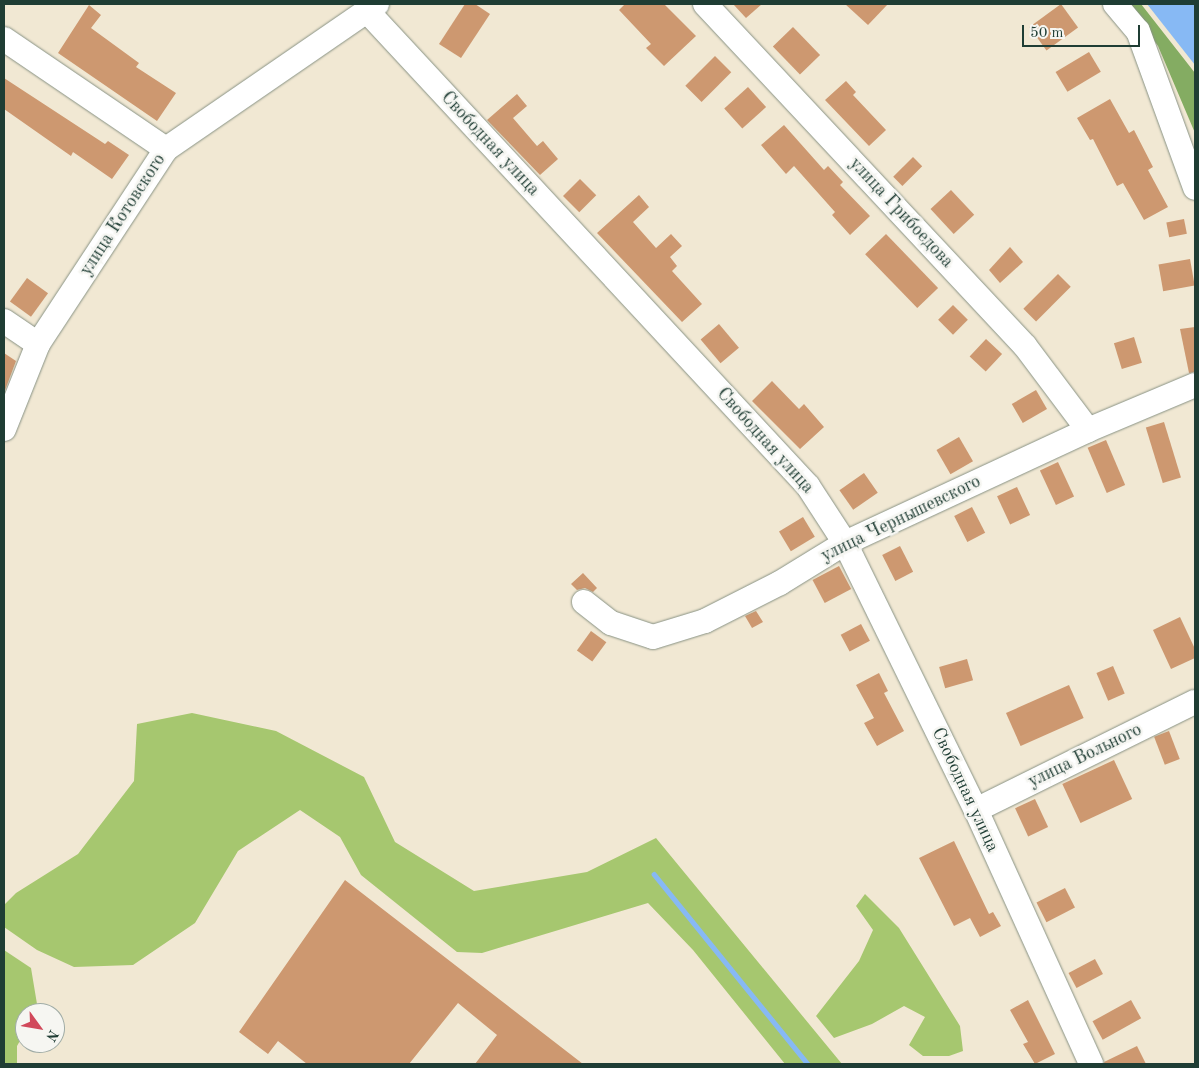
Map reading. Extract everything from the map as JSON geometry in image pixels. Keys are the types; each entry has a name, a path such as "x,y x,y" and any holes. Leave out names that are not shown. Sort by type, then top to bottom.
{"street":[{"name":"улица Грибоедова","path":"705,4 1025,346 1088,430"},
{"path":"1115,4 1138,31 1195,188"},
{"name":"улица Котовского","path":"4,429 38,344 166,149 372,7"},
{"name":"Свободная улица","path":"372,7 808,486 845,543 976,810 1091,1064"},
{"path":"4,39 166,149"},
{"path":"4,321 38,344"},
{"name":"улица Чернышевского","path":"584,602 611,623 653,637 705,621 780,583 845,543 1088,430 1195,384"},
{"name":"улица Вольного","path":"976,810 1195,702"}],"green space":[{"path":"1128,4 1141,4 1195,73 1195,133 1158,46"},
{"path":"192,713 276,731 364,777 395,842 474,891 587,872 656,838 842,1064 785,1064 693,950 648,903 482,953 457,952 361,875 340,837 300,810 238,851 195,923 133,965 74,967 37,950 4,927 4,905 16,893 78,854 134,781 137,724"},
{"path":"865,894 899,928 960,1026 963,1051 949,1056 923,1056 909,1045 925,1017 904,1006 872,1024 834,1038 816,1016 859,961 873,930 856,906"},
{"path":"4,950 31,968 37,1003 15,1003 15,1053 17,1053 17,1064 4,1064"}],"water":[{"path":"1147,4 1195,4 1195,65"}],"building":[{"path":"465,4 475,4 490,14 461,58 439,44"},
{"path":"625,4 664,4 696,36 664,66 646,48 651,44 619,10"},
{"path":"733,4 762,4 746,18"},
{"path":"845,4 888,4 868,25"},
{"path":"1061,4 1078,27 1046,50 1029,27"},
{"path":"89,5 101,15 91,28 139,63 136,67 176,93 157,121 58,53"},
{"path":"793,27 820,55 800,75 773,46"},
{"path":"1089,52 1101,72 1067,92 1056,72"},
{"path":"715,56 731,72 702,102 685,86"},
{"path":"4,78 105,144 108,141 129,155 112,179 73,152 71,156 4,109"},
{"path":"846,81 856,92 853,95 886,130 869,146 825,100"},
{"path":"748,87 766,107 742,128 724,108"},
{"path":"517,94 527,106 513,118 537,146 543,141 558,159 540,175 487,120"},
{"path":"1110,99 1129,133 1134,130 1153,167 1148,170 1168,207 1144,220 1123,183 1117,186 1093,139 1090,140 1077,118"},
{"path":"784,125 824,170 828,166 843,182 840,185 870,216 850,235 832,215 835,212 794,166 786,174 761,145"},
{"path":"913,157 922,166 902,186 893,177"},
{"path":"580,179 596,195 579,212 563,196"},
{"path":"951,190 974,215 954,234 931,209"},
{"path":"639,195 649,207 633,222 656,248 671,234 682,246 670,257 677,266 672,271 702,304 682,322 597,233"},
{"path":"1184,219 1187,234 1169,237 1166,222"},
{"path":"886,234 938,288 917,308 865,254"},
{"path":"1010,247 1023,262 1000,283 989,270"},
{"path":"1190,259 1195,286 1163,291 1158,265"},
{"path":"1058,274 1071,287 1036,321 1023,309"},
{"path":"27,278 48,293 31,317 10,301"},
{"path":"953,305 968,320 953,335 938,320"},
{"path":"719,324 739,348 721,363 701,339"},
{"path":"1195,327 1195,372 1189,373 1180,329"},
{"path":"1134,337 1142,363 1122,369 1114,343"},
{"path":"986,339 1002,354 986,372 970,357"},
{"path":"4,353 16,361 4,393"},
{"path":"772,381 799,409 804,404 824,427 800,449 752,401"},
{"path":"1036,390 1047,409 1023,423 1012,404"},
{"path":"1164,422 1181,477 1163,483 1146,428"},
{"path":"959,437 973,461 950,474 936,450"},
{"path":"1106,440 1125,485 1107,493 1088,448"},
{"path":"1058,462 1074,496 1056,505 1040,470"},
{"path":"864,473 878,493 853,510 839,490"},
{"path":"1017,487 1030,515 1010,524 997,496"},
{"path":"972,507 985,533 967,542 954,516"},
{"path":"803,517 815,537 791,551 779,531"},
{"path":"900,546 913,572 895,581 882,555"},
{"path":"839,566 851,589 825,603 813,580"},
{"path":"583,573 597,588 593,592 585,588 577,590 571,584"},
{"path":"756,611 763,622 752,628 745,616"},
{"path":"1180,617 1195,649 1195,658 1171,669 1153,630"},
{"path":"861,624 870,641 850,652 841,635"},
{"path":"591,631 606,642 592,662 577,650"},
{"path":"967,659 973,680 945,688 939,667"},
{"path":"1113,666 1125,694 1108,701 1096,673"},
{"path":"879,673 888,691 884,693 904,731 877,746 864,723 874,718 856,685"},
{"path":"1069,685 1084,718 1021,746 1006,713"},
{"path":"1169,731 1180,759 1165,765 1154,737"},
{"path":"1114,760 1132,799 1081,823 1062,784"},
{"path":"1035,799 1048,827 1028,836 1015,808"},
{"path":"954,841 989,914 993,912 1001,926 980,937 970,918 954,926 919,858"},
{"path":"345,880 583,1064 475,1064 497,1035 458,1003 409,1064 307,1064 278,1041 268,1054 239,1032"},
{"path":"1065,888 1075,908 1046,922 1036,903"},
{"path":"1095,959 1103,974 1076,988 1069,973"},
{"path":"1028,1000 1055,1054 1035,1064 1023,1044 1028,1042 1010,1010"},
{"path":"1131,1000 1141,1018 1103,1040 1093,1021"},
{"path":"1137,1046 1146,1064 1105,1064 1104,1062"}],"waterway":[{"path":"654,874 808,1064"}]}
